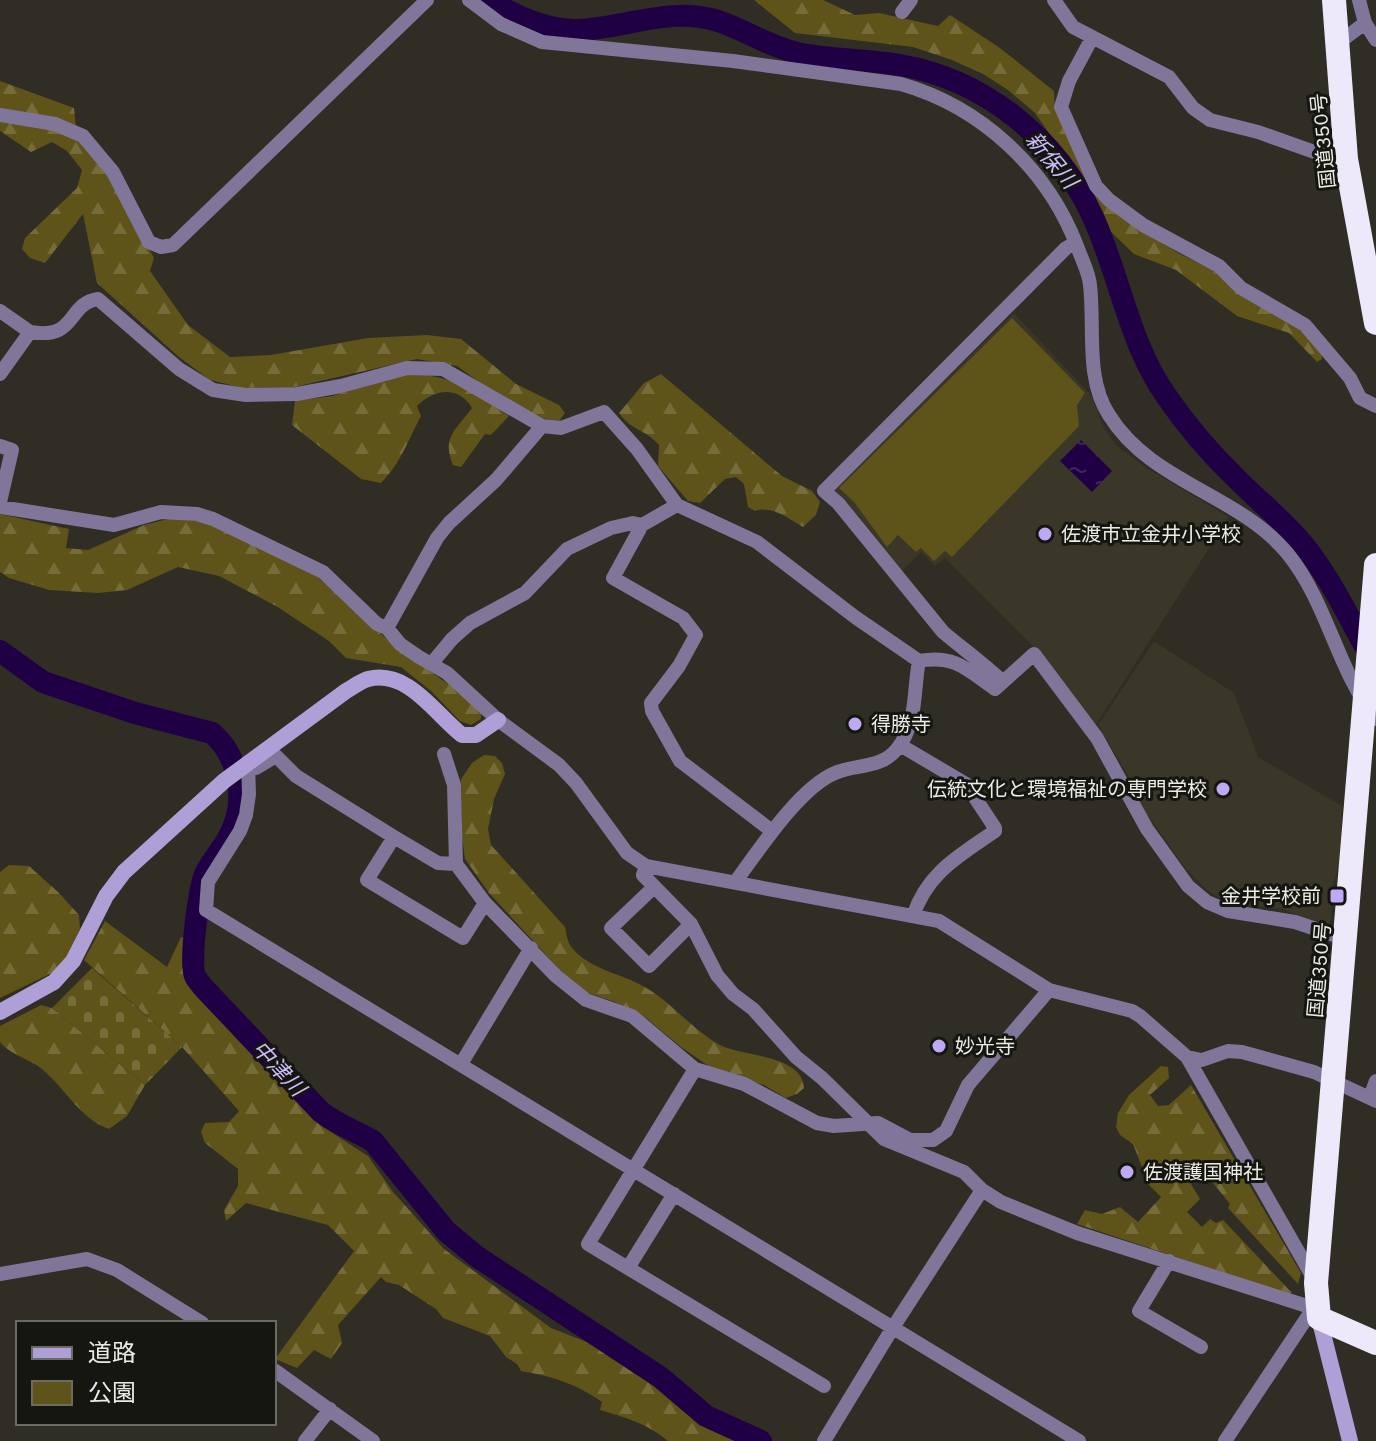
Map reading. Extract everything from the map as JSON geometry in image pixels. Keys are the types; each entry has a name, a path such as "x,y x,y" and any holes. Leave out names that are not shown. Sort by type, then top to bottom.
{"highway":[{"name":"国道350号","path":"1334,0 1346,159 1368,234 1376,323"},
{"name":"国道350号","path":"1319,1318 1316,1283 1368,704 1376,565"},
{"path":"1319,1318 1376,1343"}],"street":[{"path":"0,115 55,124 83,136 113,172 149,242 161,247 173,245 427,0"},
{"path":"469,0 501,24 542,42 733,61 885,81 924,91 997,133 1025,160 1063,213 1075,243 1090,282 1097,392 1107,414 1141,453 1162,469 1221,499 1267,532 1288,554 1321,606 1339,654 1368,704"},
{"path":"1054,0 1073,27 1169,77 1193,108 1210,120 1258,132 1337,160 1346,159"},
{"path":"1359,0 1365,23 1376,40"},
{"path":"1345,38 1365,23"},
{"path":"1092,38 1069,81 1061,107 1096,186 1122,212 1219,266 1241,288 1305,325 1350,378 1360,398 1376,406"},
{"path":"1003,682 977,657 943,632 838,503 824,491 1066,248 1075,243"},
{"path":"0,311 30,332 46,335 60,331 84,304 98,299 179,369 199,383 226,394 297,394 407,368 443,369 542,426 561,428 604,412 637,449 677,505 757,542 855,617 919,661 944,658 957,662 995,689 1034,654 1097,738 1147,829 1188,886 1228,911 1295,922 1346,939"},
{"path":"0,374 30,332"},
{"path":"387,628 443,531 496,480 542,426"},
{"path":"0,446 12,450 0,504 114,525 161,512 197,514 323,572 377,624 387,628 400,644 447,673 498,720 559,765 576,783 627,853 646,866 939,921 1049,990 1132,1011 1187,1057 1316,1283"},
{"path":"677,505 642,525 613,578 683,618 696,635 679,666 651,703 652,711 680,761 772,831"},
{"path":"432,663 470,623 525,593 567,549 611,528 633,523 642,525"},
{"path":"736,881 772,831 809,791 835,773 881,762 900,745 916,708 915,679 919,661"},
{"path":"0,1012 54,982 73,961 106,896 124,872 224,781 346,691 367,679 399,682 415,691 462,735 476,735 498,720"},
{"path":"900,745 966,784 995,828 943,868 921,894 913,916"},
{"path":"444,754 454,785 456,864 485,903 572,990 602,1007 632,1016 695,1069 744,1084 817,1123 834,1126 878,1123 910,1140 933,1140 946,1131 968,1085 1049,990"},
{"path":"245,764 256,768 276,756 296,776 394,837 438,863 456,864"},
{"path":"245,764 249,794 246,815 240,831 208,882 206,910 633,1168 1070,1439"},
{"path":"394,837 367,880 463,938 485,903"},
{"path":"646,866 643,875 691,924 717,975 733,994 753,1009 796,1057 884,1139 964,1172 982,1190 1001,1202 1077,1233 1307,1306 1319,1318 1350,1441"},
{"path":"654,887 611,928 649,966 691,924"},
{"path":"461,1064 531,948"},
{"path":"1187,1057 1202,1060 1228,1051 1242,1052 1314,1072 1373,1099 1376,1081"},
{"path":"695,1069 588,1244 824,1386"},
{"path":"824,1441 982,1190"},
{"path":"628,1268 674,1194"},
{"path":"0,1274 87,1259 117,1270 199,1321"},
{"path":"1169,1261 1139,1311 1201,1347"},
{"path":"1225,1441 1308,1316 1319,1318"},
{"path":"276,1371 373,1441"},
{"path":"305,1441 330,1409"}],"shaded area":[{"name":"佐渡市立金井小学校","path":"1014,313 1091,395 1104,428 1116,445 1145,467 1229,517 1096,725 1033,646 945,558 935,566 921,552 901,572 849,505 832,490"},
{"name":"伝統文化と環境福祉の専門学校","path":"1154,641 1234,693 1258,757 1342,806 1340,860 1333,885 1330,927 1282,909 1228,903 1208,891 1186,869 1146,813 1098,725"}],"green space":[{"path":"754,0 823,0 855,15 879,13 938,26 950,15 1000,48 1054,91 1055,110 1091,187 1139,229 1213,270 1238,292 1294,323 1322,351 1322,359 1317,362 1289,333 1237,316 1176,270 1134,254 1105,226 1035,113 983,74 913,47 795,33"},
{"path":"0,81 74,108 77,138 103,163 154,258 150,271 188,325 230,357 271,355 368,338 427,335 461,339 516,384 559,405 565,413 559,421 541,418 511,405 457,366 417,359 294,387 243,388 210,380 179,357 97,283 83,214 45,263 30,258 22,249 25,238 77,188 82,170 67,151 52,142 31,152 0,131"},
{"path":"1012,318 1085,393 1077,405 1079,426 952,557 945,551 934,561 921,548 916,552 898,535 887,547 854,502 839,488"},
{"path":"423,374 458,382 509,416 491,435 485,434 461,467 453,465 450,440 472,408 460,395 453,393 438,393 417,406 421,416 399,459 381,483 361,479 292,425 295,401 332,396 403,375"},
{"path":"661,374 782,476 812,491 820,502 816,515 803,527 774,511 755,511 748,507 744,484 736,477 725,479 700,503 688,501 658,466 659,445 619,413 644,383"},
{"path":"0,514 69,529 66,548 88,550 144,525 172,518 204,522 312,572 399,650 460,692 481,712 481,719 471,725 460,721 431,691 401,667 346,658 329,641 276,606 219,576 178,567 127,590 98,593 49,590 9,578 0,572"},
{"path":"484,755 495,756 502,763 505,774 494,799 488,829 491,845 565,927 574,950 596,966 650,990 700,1032 722,1046 770,1058 794,1069 801,1077 804,1088 786,1098 764,1085 713,1069 646,1018 615,1002 588,993 569,980 489,893 465,859 461,779 472,763"},
{"path":"9,865 29,866 58,892 79,915 80,929 67,957 52,973 0,998 0,872"},
{"path":"105,921 167,967 181,937 189,939 185,978 198,998 272,1071 320,1125 368,1156 393,1192 444,1249 551,1328 597,1346 664,1385 714,1427 744,1441 668,1441 627,1418 600,1410 602,1402 573,1385 521,1371 490,1336 443,1318 436,1309 381,1277 338,1325 342,1343 331,1359 314,1350 297,1368 276,1359 354,1251 328,1225 246,1203 226,1221 224,1210 238,1186 238,1169 205,1143 201,1132 205,1123 229,1122 239,1111 182,1047 84,960"},
{"path":"92,968 182,1047 145,1085 52,1008"},
{"path":"41,1005 52,1008 145,1085 127,1116 109,1129 88,1117 38,1066 0,1042 0,1026"},
{"path":"1161,1066 1168,1067 1169,1078 1150,1095 1158,1106 1169,1105 1191,1085 1301,1273 1298,1284 1228,1208 1230,1204 1205,1173 1191,1184 1200,1199 1187,1212 1202,1227 1210,1219 1216,1223 1223,1220 1292,1293 1077,1224 1085,1210 1102,1214 1120,1207 1138,1222 1161,1197 1149,1185 1133,1144 1120,1135 1116,1127 1118,1113 1129,1095"}],"water":[{"path":"1081,440 1112,471 1092,492 1060,461"}],"waterway":[{"name":"新保川","path":"488,0 532,21 567,30 666,17 700,17 718,21 797,53 887,63 931,73 961,84 1015,117 1039,138 1078,188 1102,240 1143,355 1167,397 1216,458 1307,549 1334,589 1372,660"},
{"name":"中津川","path":"0,651 43,682 135,713 212,733 221,742 234,765 239,804 232,830 206,872 200,892 193,968 202,986 321,1112 373,1141 446,1231 476,1256 660,1377 706,1416 761,1441"}],"place":[{"name":"佐渡市立金井小学校","path":"1045,534"},
{"name":"得勝寺","path":"855,724"},
{"name":"伝統文化と環境福祉の専門学校","path":"1223,789"},
{"name":"金井学校前","path":"1337,896"},
{"name":"妙光寺","path":"939,1046"},
{"name":"佐渡護国神社","path":"1127,1172"}]}
